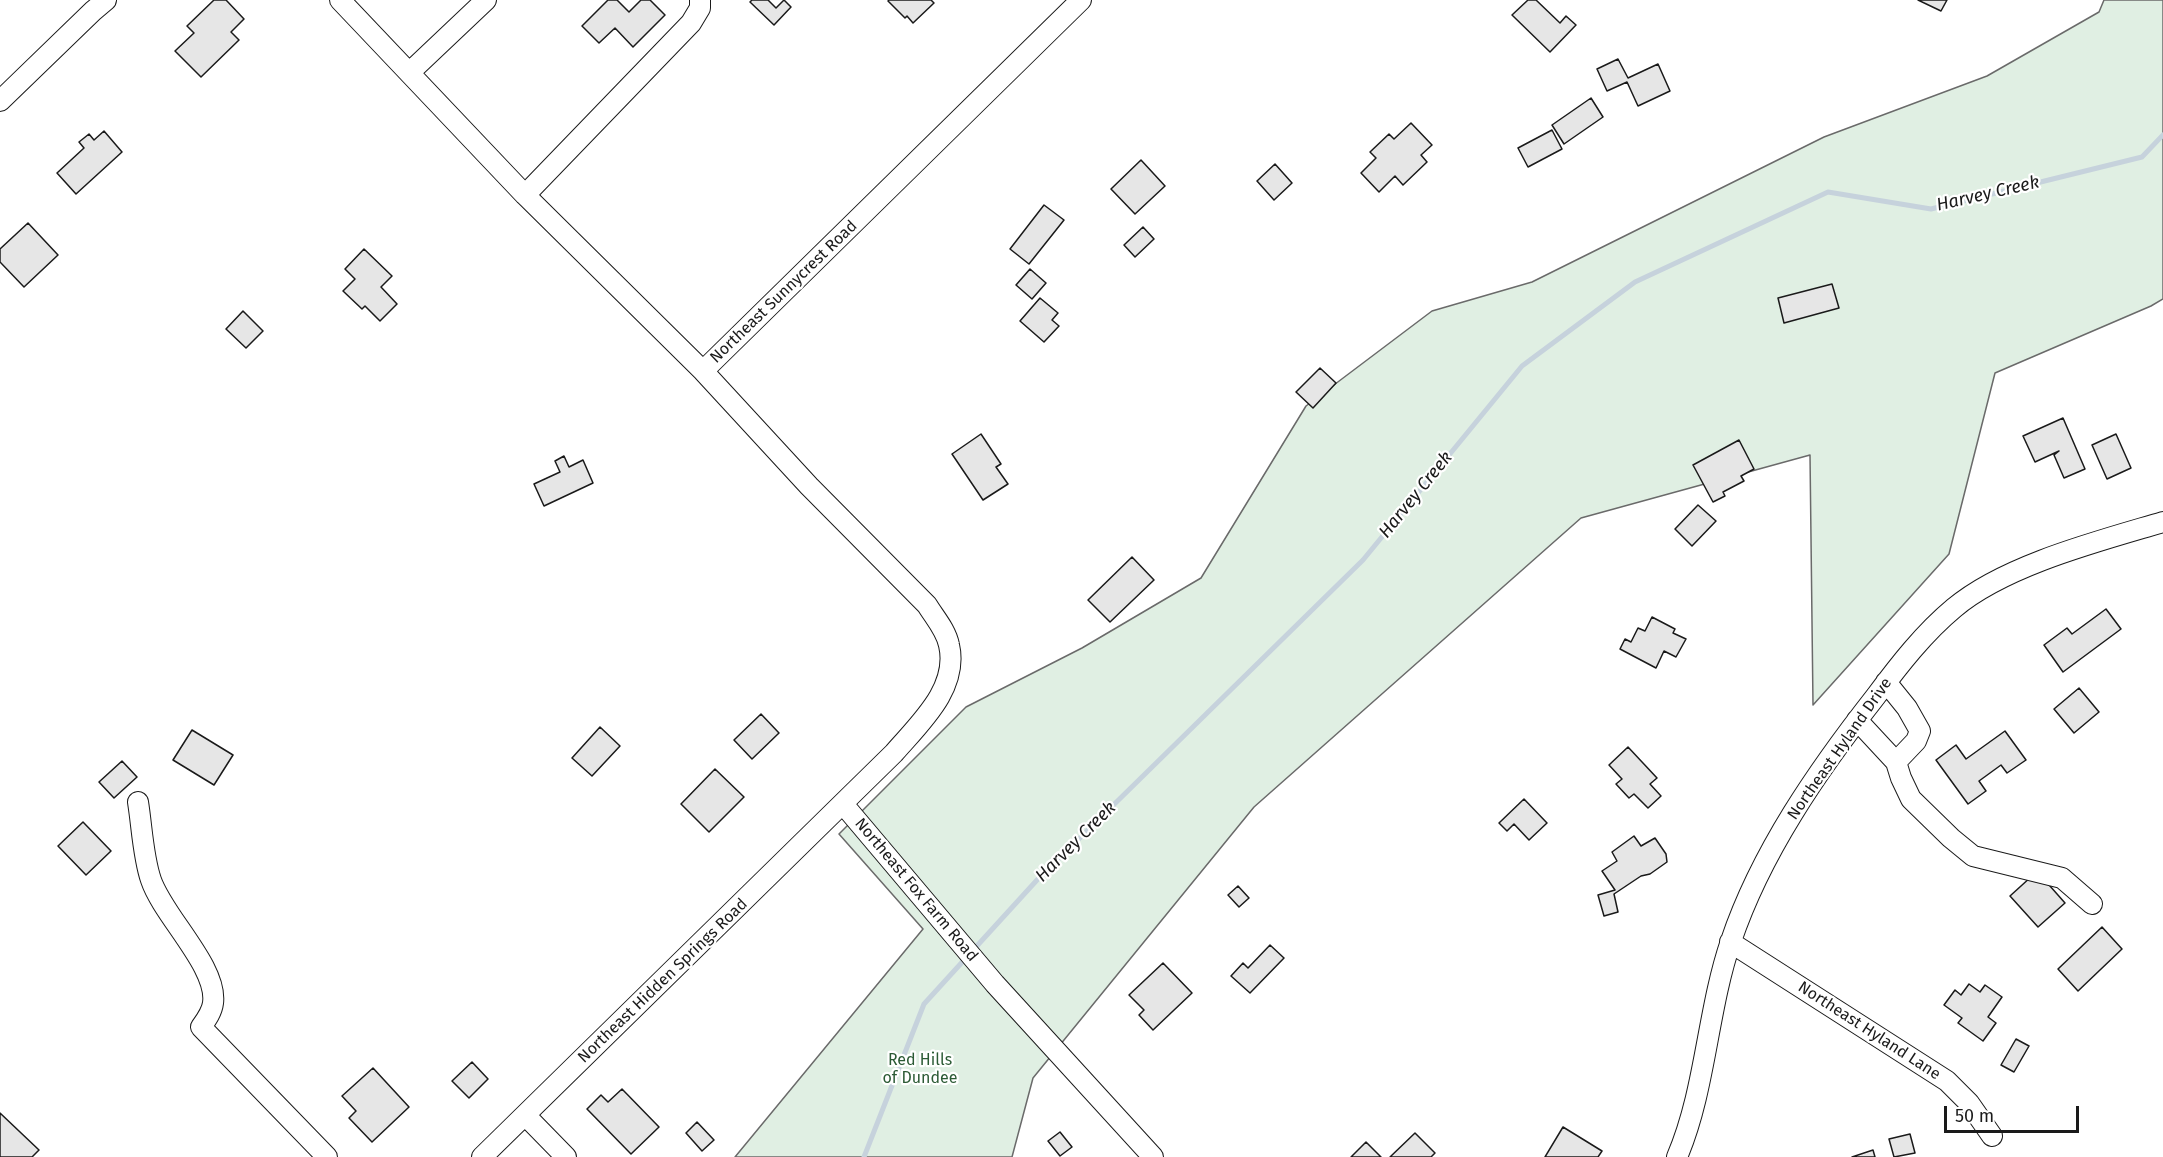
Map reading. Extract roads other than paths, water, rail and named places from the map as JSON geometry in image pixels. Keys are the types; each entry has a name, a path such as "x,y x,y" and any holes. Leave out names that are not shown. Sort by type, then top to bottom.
{"street":[{"path":"0,101 106,0"},
{"name":"Northeast Sunnycrest Road","path":"340,0 525,195 703,371 1081,0"},
{"path":"410,72 486,0"},
{"path":"525,195 691,23 700,8 700,0"},
{"name":"Northeast Fox Farm Road","path":"703,371 809,486 927,605 949,644 951,660 946,687 929,712 894,753 843,804 995,984 1153,1157"},
{"name":"Northeast Hyland Drive","path":"1677,1157 1700,1078 1730,942 1750,894 1779,837 1803,797 1857,720 1908,654 1954,607 1986,587 2031,564 2163,522"},
{"path":"1887,682 1907,708 1920,731 1916,741 1896,762"},
{"path":"1857,720 1896,762 1911,799 1973,856 2062,878 2092,904"},
{"path":"138,802 150,879 160,902 201,960 213,992 213,1004 201,1027 327,1157"},
{"name":"Northeast Hidden Springs Road","path":"482,1157 843,804"},
{"name":"Northeast Hyland Lane","path":"1730,942 1947,1082 1969,1103 1992,1136"},
{"path":"525,1115 566,1157"}],"waterway":[{"name":"Harvey Creek","path":"864,1157 924,1004 1037,880 1363,560 1522,366 1635,282 1828,192 1931,209 2142,157 2163,135"}],"park label":[{"name":"Red Hills of Dundee","path":"920,1070"}]}
